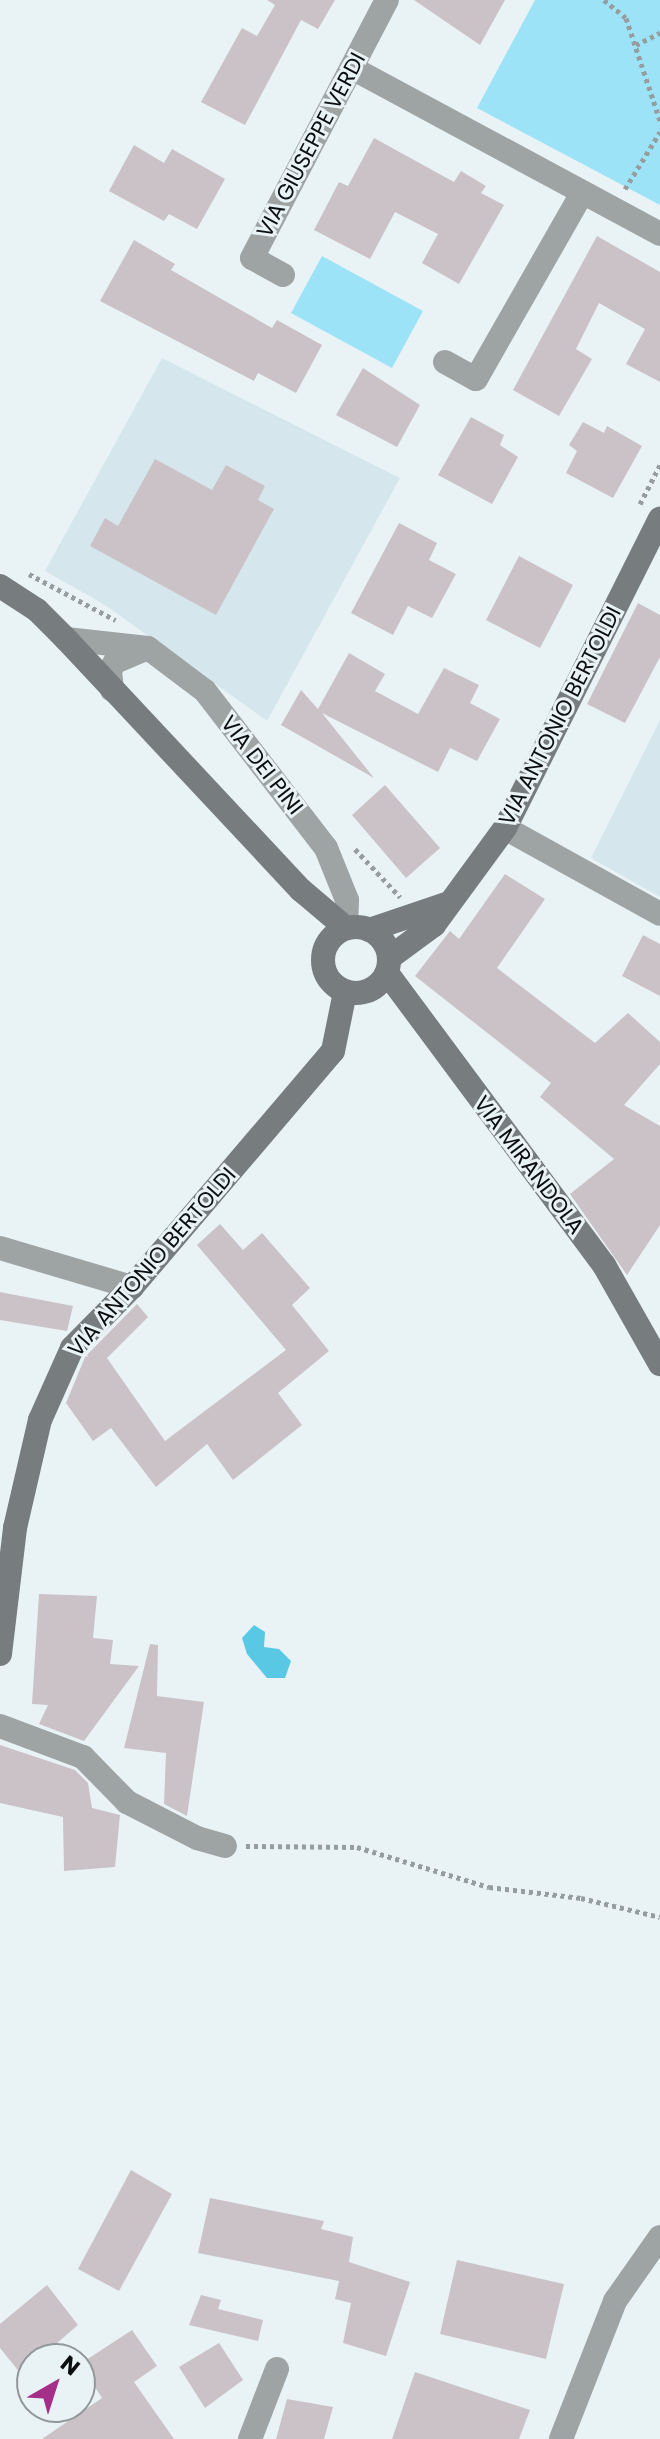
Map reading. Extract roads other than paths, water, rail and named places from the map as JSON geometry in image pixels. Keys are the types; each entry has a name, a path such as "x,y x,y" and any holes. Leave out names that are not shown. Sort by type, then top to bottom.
{"street":[{"name":"VIA GIUSEPPE VERDI","path":"283,275 252,258 387,0"},
{"path":"352,68 660,234"},
{"path":"445,362 476,379 582,193"},
{"name":"VIA ANTONIO BERTOLDI","path":"388,965 434,925 446,904 505,828 660,519"},
{"path":"0,586 37,610 66,639 301,890 385,944 388,965 377,986 345,992 325,973 326,945 301,890"},
{"path":"66,639 148,648"},
{"path":"112,690 110,670 115,662 148,648"},
{"name":"VIA DEI PINI","path":"148,648 205,691 326,848 358,929"},
{"path":"505,828 660,914"},
{"path":"326,945 358,929 446,904"},
{"name":"VIA MIRANDOLA","path":"388,965 604,1265 660,1364"},
{"name":"VIA ANTONIO BERTOLDI","path":"0,1654 15,1528 40,1420 72,1348 132,1287 333,1051 345,992"},
{"path":"0,1248 132,1287"},
{"path":"0,1726 83,1757 127,1802 197,1838 225,1846"},
{"path":"561,2439 615,2301 660,2237"},
{"path":"250,2439 277,2369"}]}
